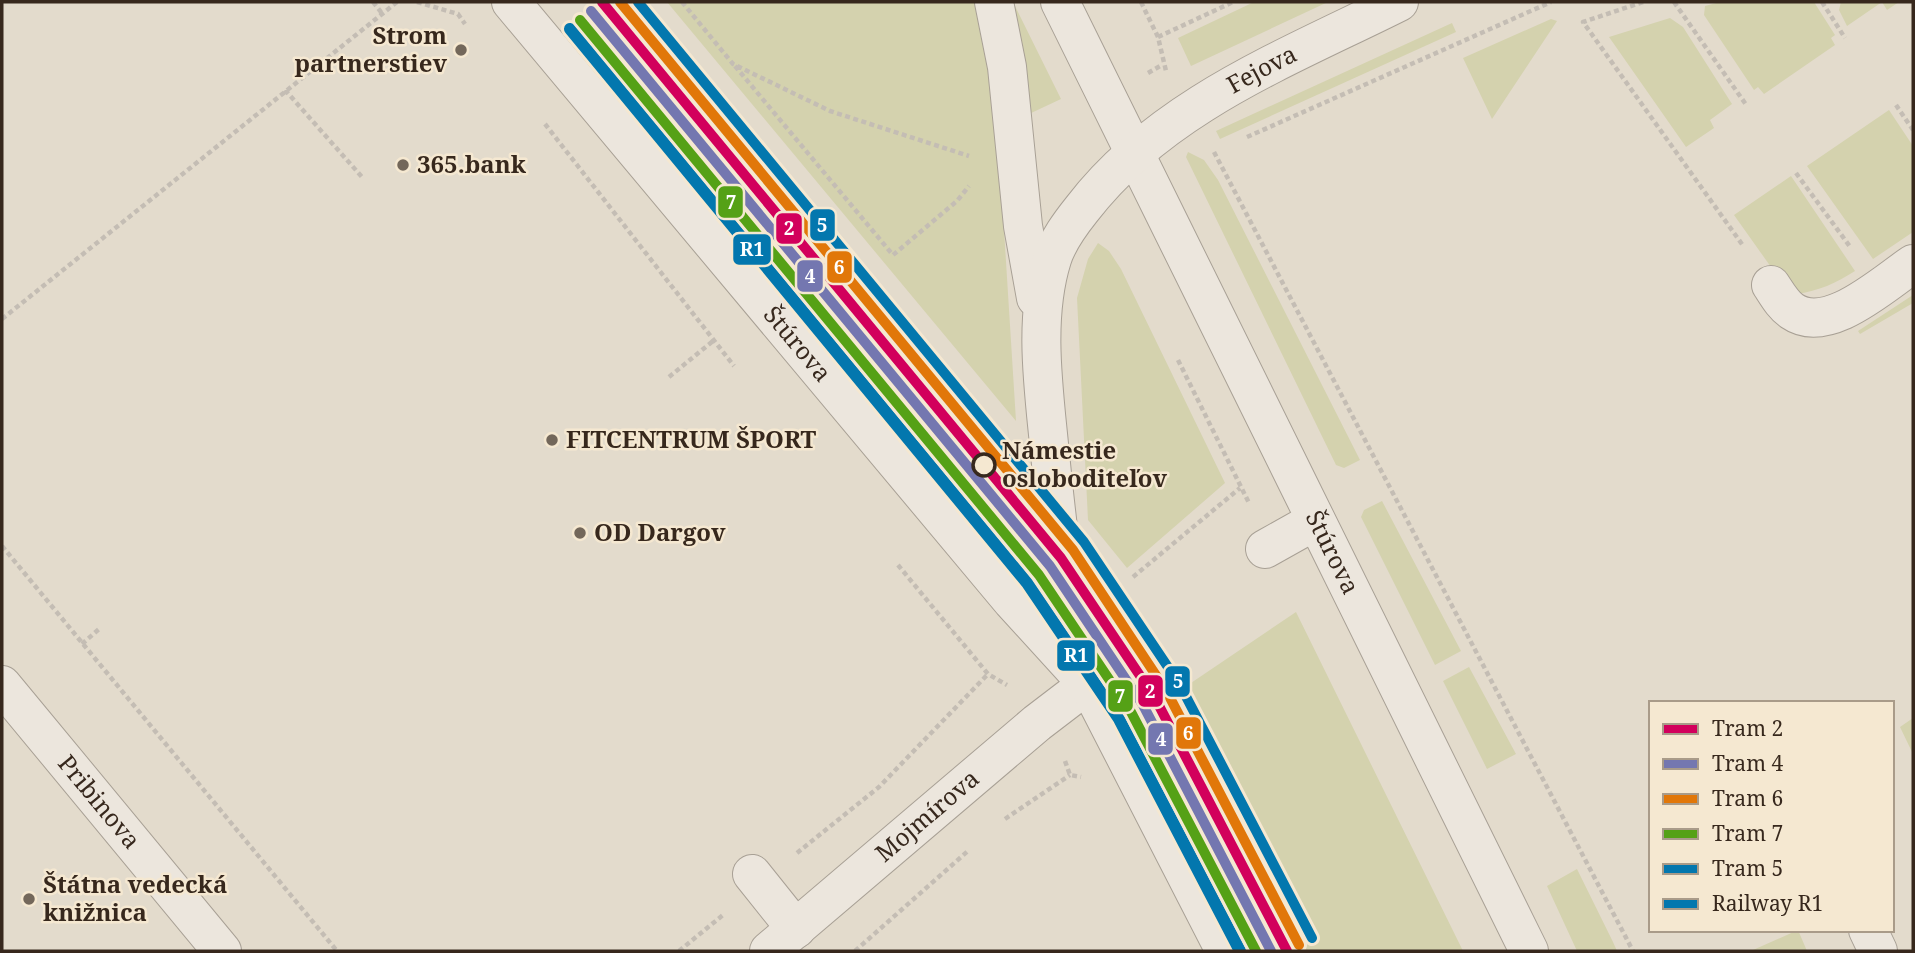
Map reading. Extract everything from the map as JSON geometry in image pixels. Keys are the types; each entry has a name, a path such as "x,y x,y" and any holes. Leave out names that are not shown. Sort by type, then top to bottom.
{"street":[{"name":"Štúrova","path":"511,2 1003,591 1088,684"},
{"name":"Štúrova","path":"994,2 1007,67 1023,226 1042,331"},
{"name":"Štúrova","path":"1060,2 1529,951"},
{"name":"Fejova","path":"1136,153 1220,91 1399,2"},
{"name":"Štúrova","path":"1136,153 1105,181 1061,239 1046,285 1042,331 1045,404 1057,529 1067,595 1088,684 1225,951"},
{"path":"1771,285 1792,311 1807,317 1822,318 1839,313 1913,264"},
{"path":"1265,549 1315,521"},
{"name":"Mojmírova","path":"783,940 1037,723 1088,684"},
{"name":"Pribinova","path":"2,685 222,951"},
{"path":"756,879 783,940"},
{"path":"1869,932 1878,951"}],"path":[{"path":"373,2 381,12"},
{"path":"2,319 381,12 397,2"},
{"path":"417,2 458,14 466,24"},
{"path":"682,2 893,254 957,201 970,184"},
{"path":"1141,2 1158,37 1162,65 1189,112 1201,141 1215,153 1633,951"},
{"path":"1158,37 1233,2"},
{"path":"1237,142 1551,2"},
{"path":"1643,2 1583,22 1771,285"},
{"path":"1674,2 1747,106"},
{"path":"1822,2 1845,38"},
{"path":"733,64 840,115 981,160"},
{"path":"285,90 362,177"},
{"path":"1896,105 1913,130"},
{"path":"541,120 734,366"},
{"path":"1215,153 1225,147"},
{"path":"1796,173 1879,286"},
{"path":"669,377 713,341"},
{"path":"1133,577 1240,488"},
{"path":"2,546 337,951"},
{"path":"898,565 988,674 1007,685 1037,723"},
{"path":"82,644 100,629"},
{"path":"679,951 756,879 879,787 988,674"},
{"path":"1002,820 1070,775"},
{"path":"855,951 971,848"}],"shaded area":[{"path":"667,2 975,2 989,71 1001,182 1016,421"},
{"path":"1254,2 1328,2 1191,66 1178,38"},
{"path":"1720,2 1814,2 1835,35 1831,38 1835,45 1764,94 1758,87 1754,90 1704,15 1705,6"},
{"path":"1841,2 1882,2 1847,26 1839,10"},
{"path":"1882,2 1899,2 1887,10"},
{"path":"1014,4 1061,99 1029,114"},
{"path":"1670,18 1683,27 1732,104 1710,120 1714,128 1686,147 1609,37"},
{"path":"1551,19 1557,21 1492,119 1463,58"},
{"path":"1452,23 1456,32 1220,139 1216,131"},
{"path":"1889,110 1913,146 1913,232 1873,259 1807,166"},
{"path":"1188,152 1204,160 1218,180 1360,460 1344,468 1336,465 1186,157"},
{"path":"1791,176 1855,271 1827,286 1796,294 1783,284 1734,215"},
{"path":"1098,243 1109,251 1121,269 1225,483 1127,568 1088,520 1077,298 1088,259"},
{"path":"1913,295 1913,303 1860,334 1858,331"},
{"path":"1382,501 1461,651 1435,665 1361,517 1364,510"},
{"path":"1296,612 1463,951 1264,951 1145,714"},
{"path":"1469,667 1516,754 1487,769 1443,681"},
{"path":"1913,718 1913,754 1900,727"},
{"path":"1577,869 1617,951 1577,951 1547,886"},
{"path":"1799,932 1807,951 1754,951"}],"tram line":[{"name":"2","path":"602,2 1061,558 1155,698 1287,951"},
{"name":"6","path":"620,2 1073,550 1167,692 1299,945"},
{"name":"5","path":"638,2 1084,542 1180,685 1312,938"},
{"name":"4","path":"591,11 1050,566 1143,705 1271,951"},
{"name":"7","path":"580,20 1039,575 1131,712 1256,951"}],"rail line":[{"name":"R1","path":"570,29 1027,583 1119,719 1240,951"}],"place":[{"name":"Strom partnerstiev","path":"461,50"},
{"name":"365.bank","path":"403,165"},
{"name":"FITCENTRUM ŠPORT","path":"552,440"},
{"name":"Námestie osloboditeľov","path":"984,465"},
{"name":"OD Dargov","path":"580,533"},
{"name":"Štátna vedecká knižnica","path":"29,899"}]}
